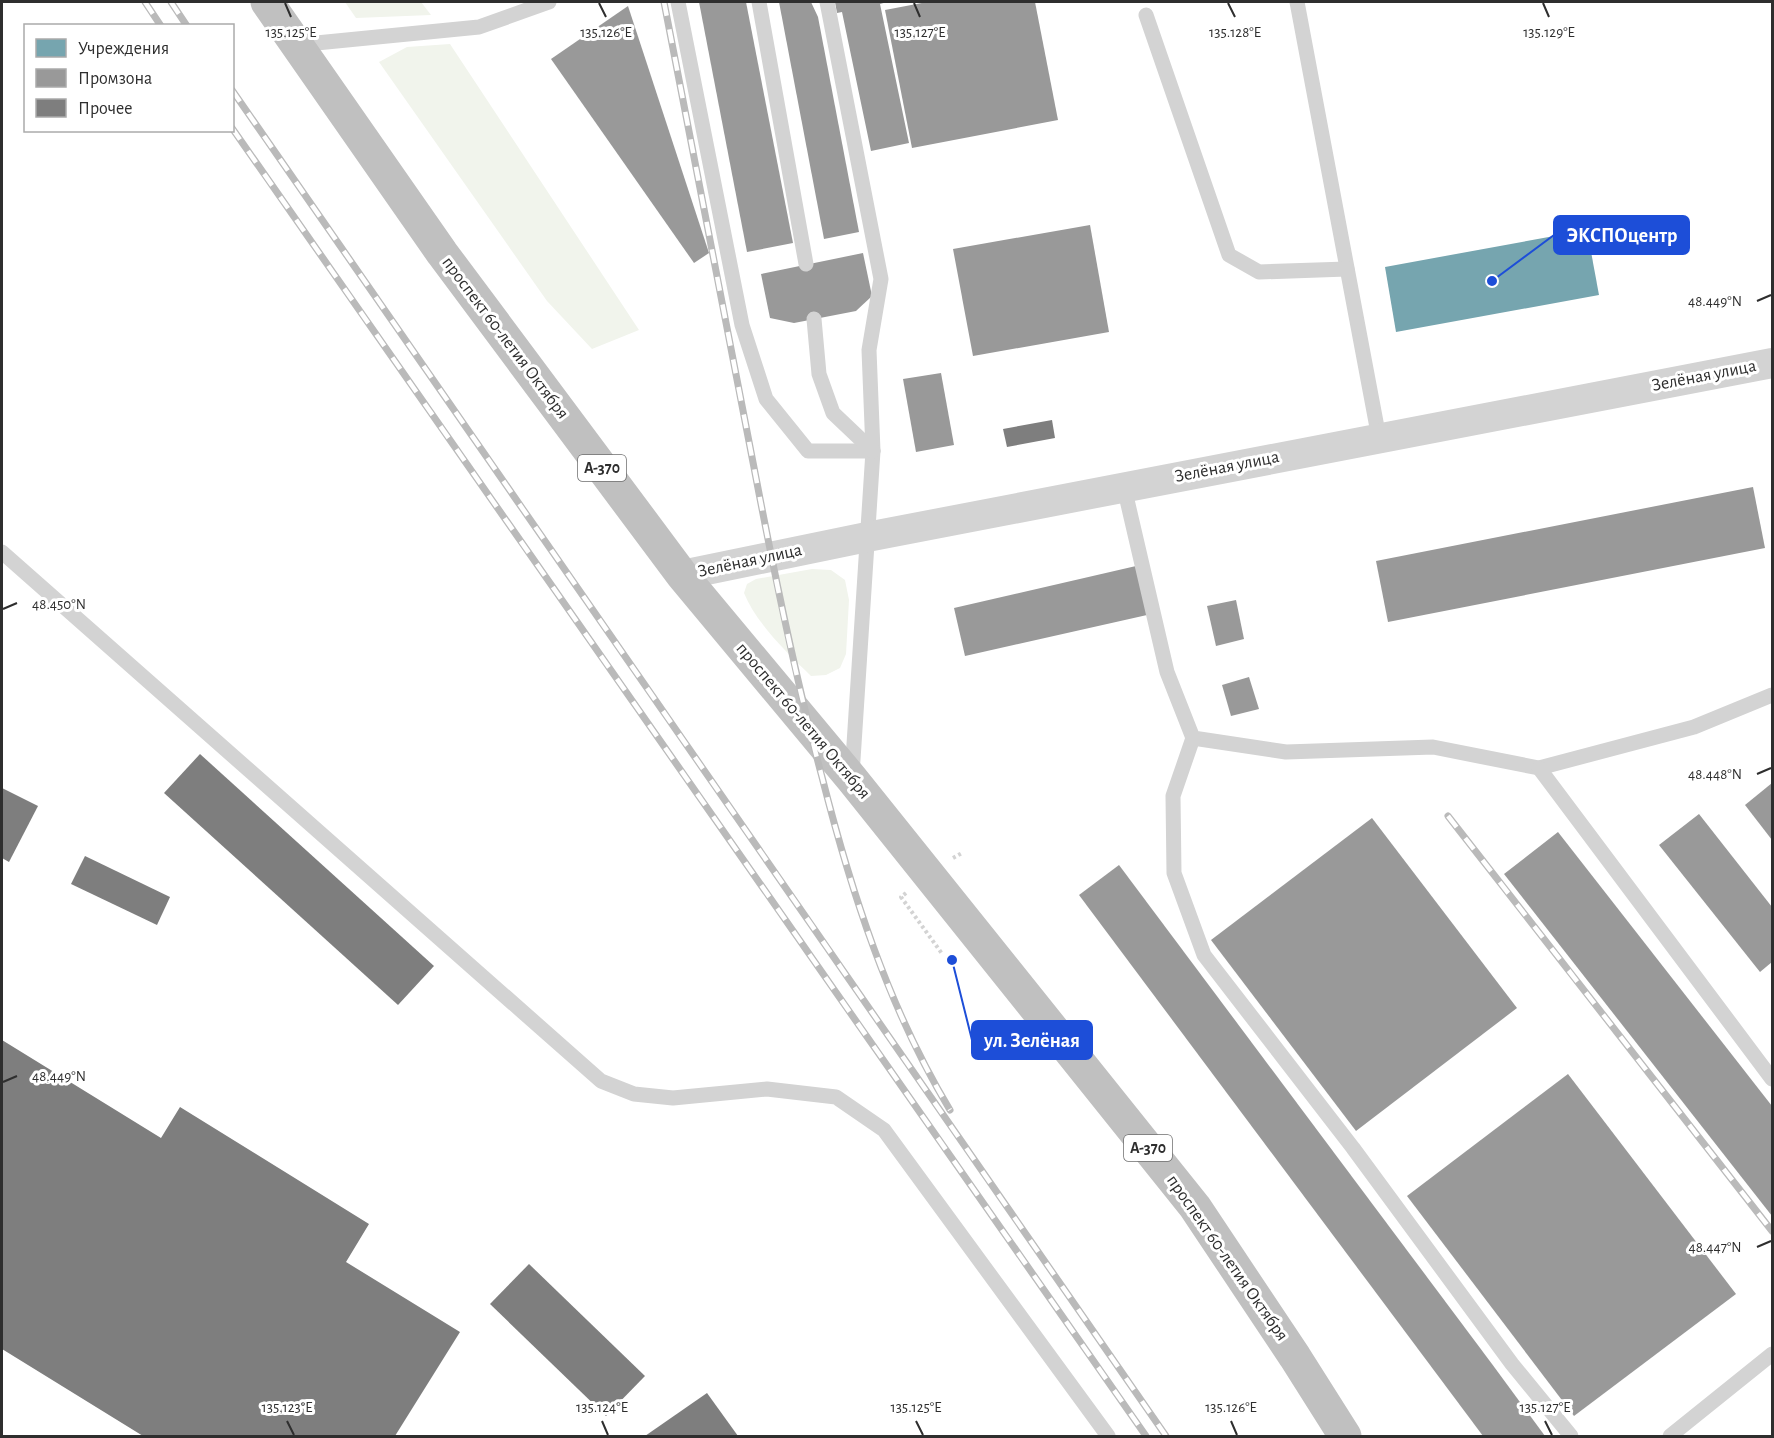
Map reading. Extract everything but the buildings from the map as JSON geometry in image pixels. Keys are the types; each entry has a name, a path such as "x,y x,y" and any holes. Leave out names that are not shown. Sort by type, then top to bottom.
{"highway":[{"name":"проспект 60-летия Октября","path":"267,2 455,272 682,575 852,779 1195,1207 1345,1437"}],"street":[{"name":"Зелёная улица","path":"682,575 1124,487 1773,363"}],"lane":[{"path":"296,45 479,27 549,2"},
{"path":"678,2 742,325 766,399 808,451 873,451"},
{"path":"759,2 806,264"},
{"path":"827,2 881,279 869,350 873,451 852,779"},
{"path":"1297,2 1379,438"},
{"path":"1146,15 1229,255 1259,272 1347,269"},
{"path":"814,319 819,374 833,413 873,451"},
{"path":"1124,487 1167,672 1193,738 1173,796 1174,873 1204,955 1353,1148 1512,1364 1571,1437"},
{"path":"2,552 601,1081 634,1094 673,1098 767,1089 836,1097 884,1131 1108,1437"},
{"path":"1193,738 1286,752 1433,747 1539,768 1694,727 1773,694"},
{"path":"1539,768 1773,1079"},
{"path":"1670,1437 1773,1354"}],"shaded area":[{"path":"345,2 421,2 431,15 356,18"},
{"path":"450,44 639,330 592,349 547,301 379,62 407,47"},
{"path":"812,569 831,570 845,580 849,600 846,654 840,668 826,675 811,676 764,627 744,593 747,584 756,579"}],"railway":[{"path":"145,2 160,24"},
{"path":"171,2 186,24"},
{"path":"664,2 772,557 795,667 833,820 859,905 890,989 908,1031 950,1110"},
{"path":"234,93 1166,1436"},
{"path":"234,131 1146,1436"},
{"path":"1448,816 1772,1231"}],"place":[{"name":"ЭКСПОцентр","path":"1492,281"},
{"name":"ул. Зелёная","path":"952,960"}]}
